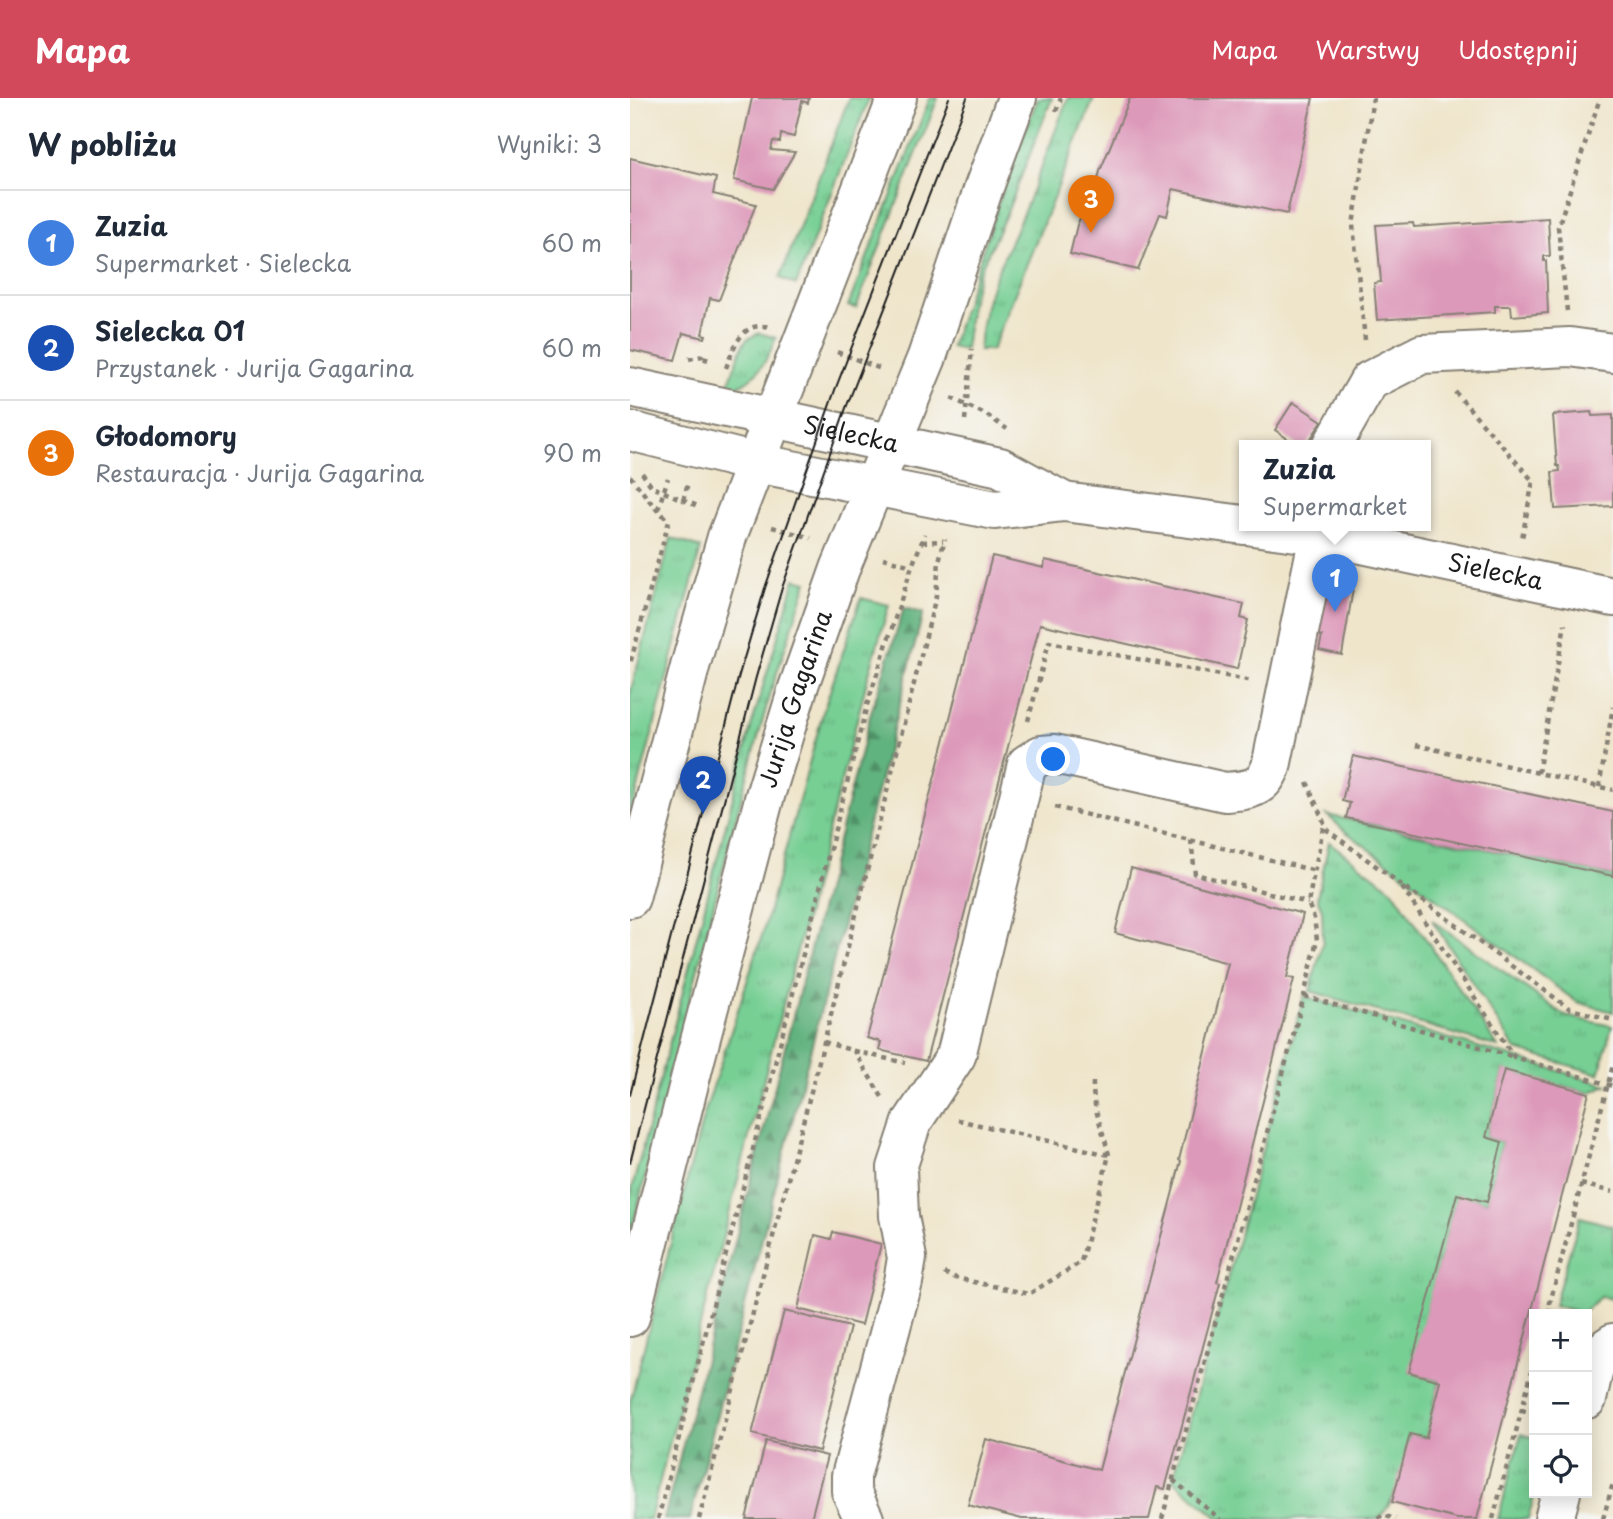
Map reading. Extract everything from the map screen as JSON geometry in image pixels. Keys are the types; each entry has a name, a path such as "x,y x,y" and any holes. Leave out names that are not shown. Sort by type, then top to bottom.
{"main road":[{"path":"630,898 727,537 897,98"},
{"name":"Jurija Gagarina","path":"630,1317 764,799 798,688 840,569 927,357 1017,98"},
{"path":"1335,440 1369,381 1422,354 1570,347 1613,353"},
{"name":"Sielecka","path":"630,387 1000,467 1064,502"},
{"name":"Sielecka","path":"634,449 756,463 995,510 1064,502 1239,524"},
{"name":"Sielecka","path":"1292,531 1613,597"},
{"path":"864,1519 851,1491 852,1476 907,1258 899,1216 897,1168 912,1124 947,1072 959,1044 1027,764 1041,755 1055,754 1225,792 1244,791 1267,779 1319,535"},
{"path":"1592,1380 1597,1360 1613,1343"},
{"path":"1554,1519 1560,1498"}],"path":[{"path":"1369,381 1353,225 1373,98"},
{"path":"1570,347 1558,227 1600,98"},
{"path":"722,379 737,341 745,331 758,325 778,329"},
{"path":"839,353 872,366"},
{"path":"1422,354 1533,481 1516,576"},
{"path":"634,449 652,487 683,500"},
{"path":"657,510 670,472"},
{"path":"630,476 669,521 630,664"},
{"path":"776,528 808,537"},
{"path":"658,1519 867,705 926,531"},
{"path":"699,1519 824,1042 936,596 939,561 945,540"},
{"path":"877,556 912,566"},
{"path":"1538,773 1566,620"},
{"path":"1599,787 1613,707"},
{"path":"1281,719 1327,830 1570,1009 1613,1020"},
{"path":"1416,745 1613,790"},
{"path":"1019,798 1316,871"},
{"path":"1162,1519 1304,996 1317,940 1314,918 1308,903 1324,823"},
{"path":"1191,840 1195,874 1308,903"},
{"path":"1400,883 1514,1057"},
{"path":"1304,996 1610,1085"},
{"path":"824,1042 947,1072"},
{"path":"854,1051 912,1124 1109,1155"},
{"path":"1549,1309 1610,1085 1613,1065"},
{"path":"907,1258 956,1278 1028,1294 1081,1262 1109,1155 1092,1101 1093,1082"},
{"path":"1581,1184 1613,1192"},
{"path":"1493,1519 1532,1372"},
{"path":"1521,1410 1529,1412"},
{"path":"1173,1480 1220,1519"},
{"path":"1603,1519 1613,1483"},
{"path":"1378,1519 1382,1515 1396,1519"}],"green space":[{"path":"849,98 869,98 796,285 780,278"},
{"path":"930,98 938,98 856,308 848,306"},
{"path":"1038,98 1052,98 1008,210 979,273 971,303 965,350 951,347 1001,195"},
{"path":"1068,98 1094,98 992,350 979,350 984,312 994,281"},
{"path":"759,333 776,338 768,356 758,371 745,383 726,390 743,345 747,339"},
{"path":"671,538 701,548 630,818 630,694"},
{"path":"795,579 807,582 770,694 735,821 630,1237 630,1197 751,727"},
{"path":"861,598 889,605 868,677 650,1519 630,1519 630,1402 703,1118 763,932 824,709"},
{"path":"904,608 923,613 690,1519 664,1519 870,716"},
{"path":"1327,815 1613,876 1613,1012 1577,1002 1346,832"},
{"path":"1329,842 1393,890 1498,1047 1310,991 1323,941 1322,910 1317,898"},
{"path":"1432,920 1565,1016 1612,1026 1599,1074 1516,1050"},
{"path":"1304,996 1607,1085 1589,1093 1504,1071 1486,1137 1502,1142 1487,1202 1457,1195 1410,1372 1440,1381 1426,1438 1410,1435 1396,1491 1378,1519 1220,1519 1173,1480"},
{"path":"1580,1217 1613,1226 1613,1299 1600,1297 1586,1309 1568,1309 1554,1305"},
{"path":"1521,1434 1529,1436 1529,1498 1534,1498 1528,1519 1498,1519"}],"building":[{"path":"752,98 809,98 808,103 802,101 794,137 781,134 780,142 773,141 771,150 795,152 773,189 734,180"},
{"path":"1130,98 1313,98 1287,214 1173,189 1167,216 1160,214 1138,270 1070,254 1077,225 1090,196 1094,197 1100,171"},
{"path":"630,158 716,178 713,194 756,204 719,300 710,298 702,334 706,335 705,338 683,333 675,360 630,350"},
{"path":"1548,218 1550,256 1544,256 1544,261 1548,313 1512,316 1511,306 1495,306 1495,312 1377,320 1374,283 1381,282 1376,225 1413,223 1414,227"},
{"path":"1293,402 1322,421 1310,440 1289,440 1275,430"},
{"path":"1591,412 1592,416 1613,415 1613,506 1555,509 1552,472 1560,471 1557,466 1553,415"},
{"path":"992,556 1044,568 1045,560 1244,604 1241,618 1248,620 1237,669 1040,624 926,1061 879,1050 881,1042 867,1038"},
{"path":"1327,583 1353,589 1342,655 1319,650 1322,636 1315,634"},
{"path":"1353,756 1613,812 1613,876 1346,818 1350,803 1342,801"},
{"path":"1131,868 1303,914 1287,977 1294,979 1217,1282 1220,1283 1165,1489 1157,1487 1149,1519 1022,1519 968,1505 986,1439 1099,1470 1181,1161 1179,1160 1228,963 1115,933"},
{"path":"1504,1070 1589,1093 1532,1309 1529,1309 1529,1321 1477,1519 1457,1519 1392,1502 1410,1434 1426,1438 1440,1381 1409,1372 1457,1194 1487,1202 1502,1142 1486,1137"},
{"path":"833,1232 881,1244 861,1325 798,1309 815,1235 831,1239"},
{"path":"784,1311 850,1327 819,1451 752,1434"},
{"path":"766,1441 827,1456 811,1519 746,1519"}],"tram line":[{"path":"630,1095 739,675 765,588 835,390 949,98"},
{"path":"630,1163 756,677 782,588 846,408 967,98"}],"place":[{"name":"Głodomory","path":"1091,233"},
{"name":"Zuzia","path":"1335,612"},
{"name":"Sielecka 01","path":"703,814"}]}
